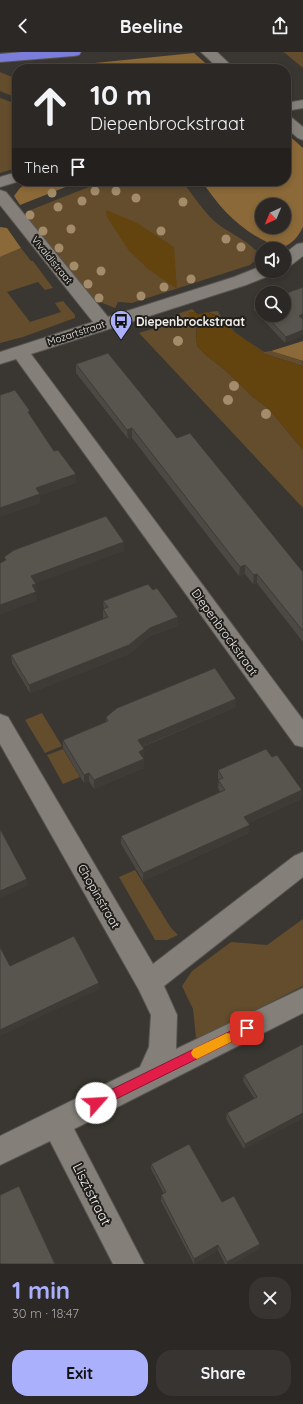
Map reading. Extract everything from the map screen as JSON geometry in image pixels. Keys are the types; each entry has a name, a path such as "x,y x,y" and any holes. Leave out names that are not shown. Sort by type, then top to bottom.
{"highway":[{"path":"0,58 74,52"}],"street":[{"path":"208,52 222,64"},
{"path":"291,106 303,104"},
{"path":"291,124 303,135"},
{"path":"0,182 12,178"},
{"name":"Vivaldistraat","path":"0,195 104,324"},
{"path":"291,258 301,252"},
{"name":"Mozartstraat","path":"0,358 255,275"},
{"name":"Diepenbrockstraat","path":"20,351 303,738"},
{"name":"Chopinstraat","path":"0,723 149,982 164,1015 163,1048 150,1076"},
{"path":"149,982 303,863"},
{"path":"0,1151 303,1000"},
{"name":"Lisztstraat","path":"56,1123 129,1264"}],"shaded area":[{"path":"283,52 303,52 303,68 285,53"},
{"path":"194,53 206,64 85,64"},
{"path":"0,72 12,77 12,96 0,91"},
{"path":"0,98 12,102 12,169 0,173"},
{"path":"291,137 303,148 303,227 291,242 267,242 257,237 236,222 218,203 205,186 291,186"},
{"path":"23,186 68,186 20,205 14,196"},
{"path":"91,186 186,186 213,220 254,248 255,261 250,265 132,303 118,302 115,308 95,300 23,215 28,211"},
{"path":"106,210 137,223 174,247 177,289 147,268 129,251 107,217"},
{"path":"0,227 7,228 21,248 0,257"},
{"path":"21,248 31,261 33,261 53,288 45,290 38,282 7,292 30,322 61,312 55,303 63,301 75,315 75,318 23,337 0,343 0,257"},
{"path":"192,309 197,314 194,315 197,318 196,340 198,347 253,397 269,409 303,450 303,508 139,333 158,327 180,313"},
{"path":"218,311 221,317 232,329 264,352 271,351 302,361 303,366 265,354 219,321 220,317 208,312"},
{"path":"207,312 219,318 219,321 265,354 303,366 303,450 269,409 253,397 198,347 196,340 198,318 196,315"},
{"path":"303,341 303,361 271,351"},
{"path":"42,713 62,746 45,753 25,720"},
{"path":"63,749 80,777 63,784 47,755"},
{"path":"135,870 171,928 178,935 167,940 155,940 119,877"},
{"path":"303,919 303,986 208,1034 196,1038 193,1009 182,986 192,971 231,942 267,945"}],"building":[{"path":"303,287 303,314 299,316 303,319 303,330 286,337 272,322 291,322 291,291"},
{"path":"108,353 177,438 190,433 303,572 303,631 257,574 254,575 245,565 240,567 132,428 127,430 76,364"},
{"path":"15,390 30,411 28,412 54,451 58,450 76,474 36,488 40,494 0,508 0,395"},
{"path":"106,516 124,542 31,576 36,584 32,585 36,592 0,605 0,563 6,560 4,557 14,550"},
{"path":"148,584 153,590 157,588 178,617 150,628 129,645 29,685 11,655 108,617 103,609 108,607 103,601"},
{"path":"215,668 236,699 138,740 144,749 139,752 144,759 94,780 89,773 84,775 63,740 108,721 106,717 117,708"},
{"path":"266,749 272,757 277,755 302,790 244,817 250,825 143,873 121,836 225,790 218,780 223,778 218,770"},
{"path":"0,829 27,879 0,891"},
{"path":"74,936 99,983 0,1030 0,947 10,966"},
{"path":"303,1044 303,1113 245,1144 227,1113 257,1097 244,1075"},
{"path":"189,1144 222,1202 234,1196 260,1244 227,1262 218,1245 194,1259 161,1195 166,1192 151,1164"},
{"path":"19,1186 55,1264 0,1264 0,1195"}],"waterway":[{"path":"192,314 207,328"}],"slow traffic":[{"path":"197,1053 227,1038"}],"place":[{"name":"Diepenbrockstraat","path":"121,340"}],"route":[{"path":"96,1103 247,1028"}]}
